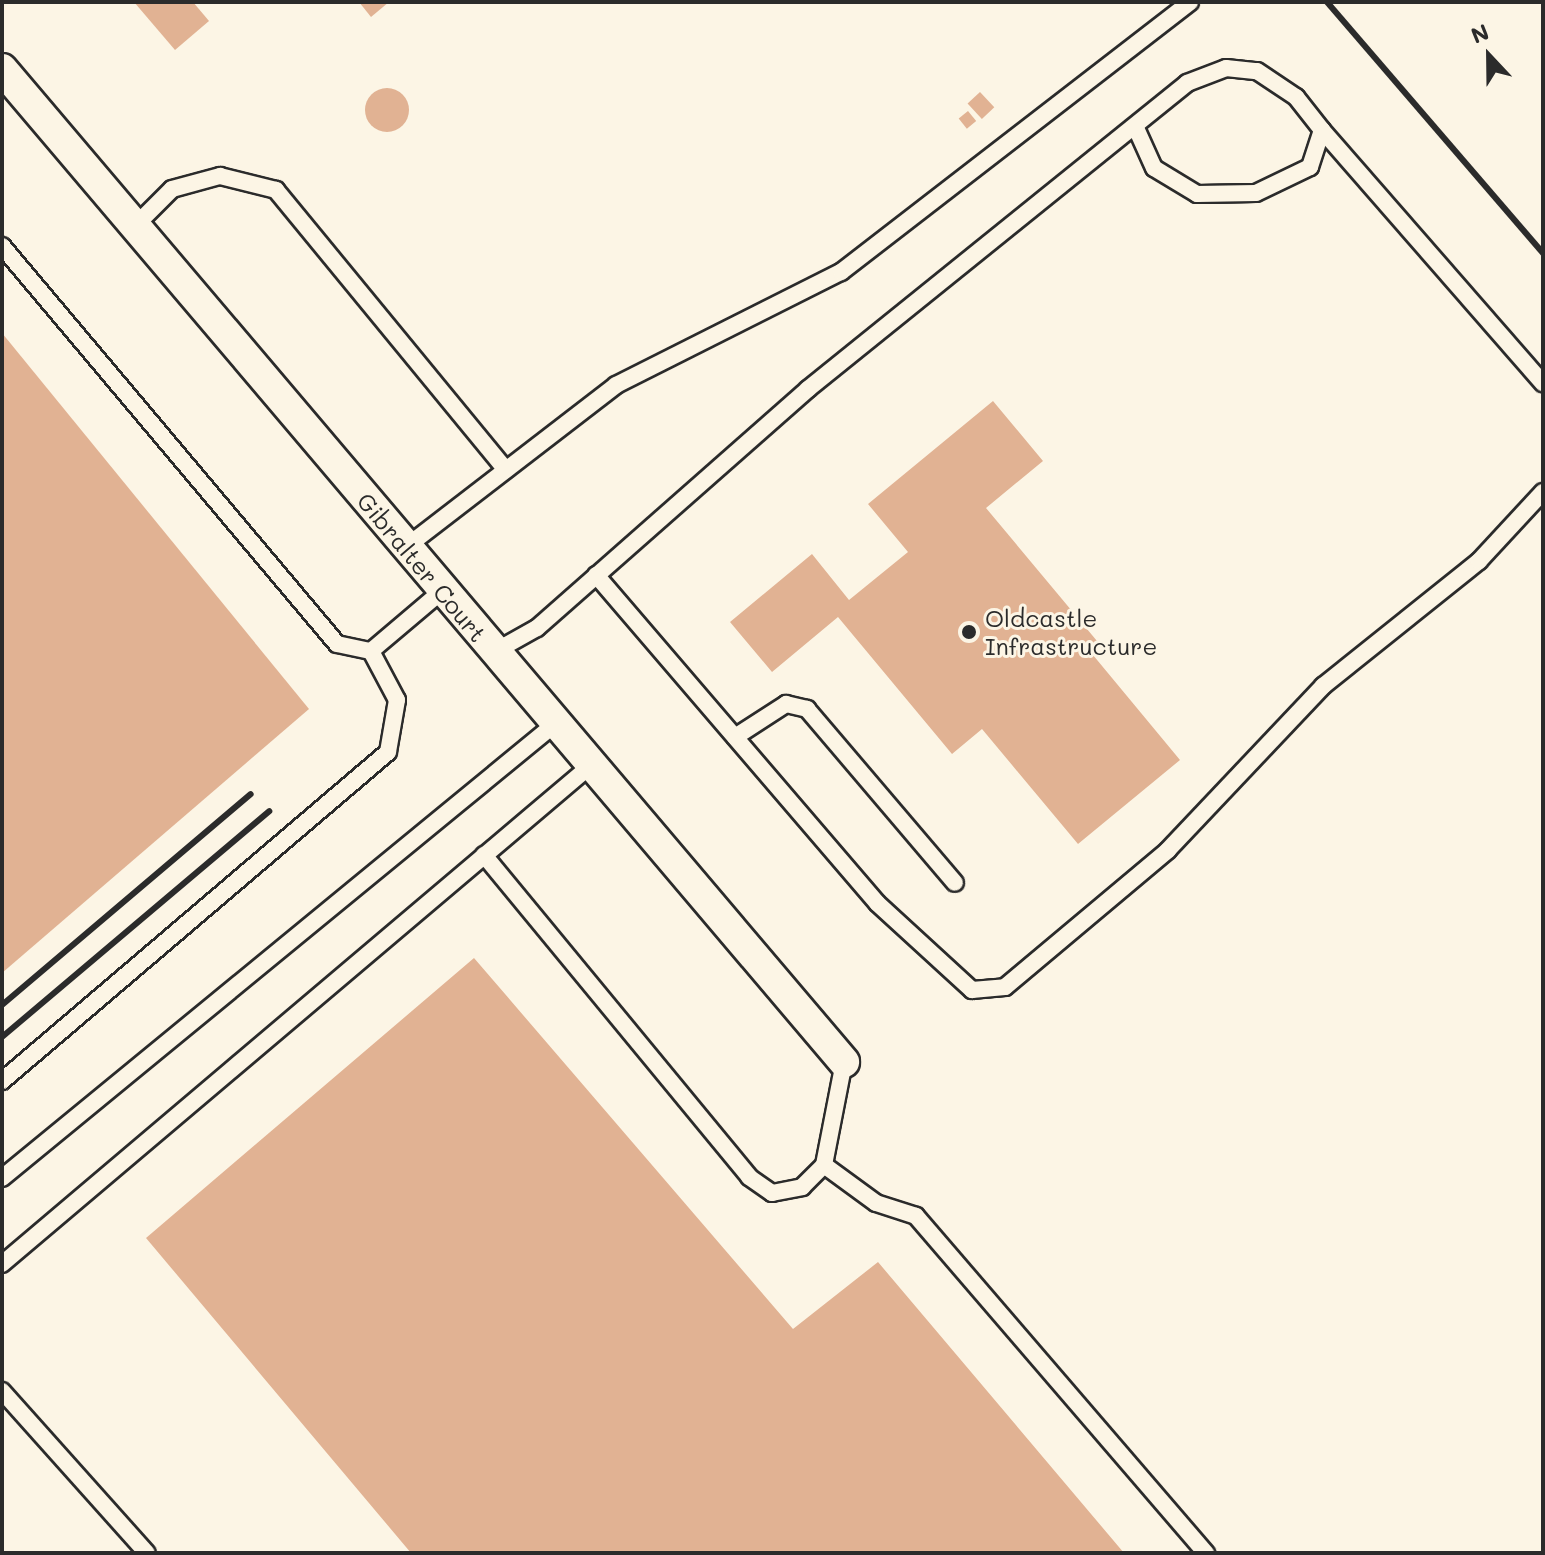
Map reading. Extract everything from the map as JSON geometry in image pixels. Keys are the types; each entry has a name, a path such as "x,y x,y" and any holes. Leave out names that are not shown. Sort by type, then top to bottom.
{"street":[{"name":"Gibralter Court","path":"2,69 844,1062"}],"lane":[{"path":"406,547 616,385 841,272 1190,2"},
{"path":"494,652 537,628 819,379 1187,83 1226,68 1257,71 1296,97 1543,383"},
{"path":"1135,126 1154,168 1197,194 1256,193 1310,167 1322,130"},
{"path":"135,226 172,189 220,176 276,190 506,470"},
{"path":"2,246 337,644 371,651"},
{"path":"596,575 877,903 972,990 1005,987 1168,850 1323,686 1479,561 1543,492"},
{"path":"371,651 442,591"},
{"path":"2,1081 388,752 397,700 371,651"},
{"path":"735,737 786,704 807,709 955,883"},
{"path":"2,1178 555,724"},
{"path":"2,1264 590,766"},
{"path":"484,855 749,1177 772,1193 802,1187 824,1165 844,1062"},
{"path":"824,1165 876,1203 916,1216 1206,1553"},
{"path":"2,1391 147,1553"}],"building":[{"path":"134,2 193,2 209,21 175,50"},
{"path":"359,2 389,2 371,17"},
{"path":"387,88 403,94 409,110 403,126 387,132 371,126 365,110 371,94"},
{"path":"980,92 994,107 982,119 968,104"},
{"path":"968,111 976,121 967,129 959,119"},
{"path":"2,333 309,709 2,973"},
{"name":"Oldcastle Infrastructure","path":"993,401 1043,461 986,508 1097,641 1088,649 1180,760 1078,844 982,729 952,754 838,617 772,672 730,622 812,554 849,600 908,552 868,504"},
{"path":"474,958 793,1329 878,1262 1124,1553 411,1553 146,1238"}],"railway":[{"path":"1327,2 1543,253"},
{"path":"2,1005 251,794"},
{"path":"2,1037 269,811"}],"place":[{"name":"Oldcastle Infrastructure","path":"969,632"}]}
